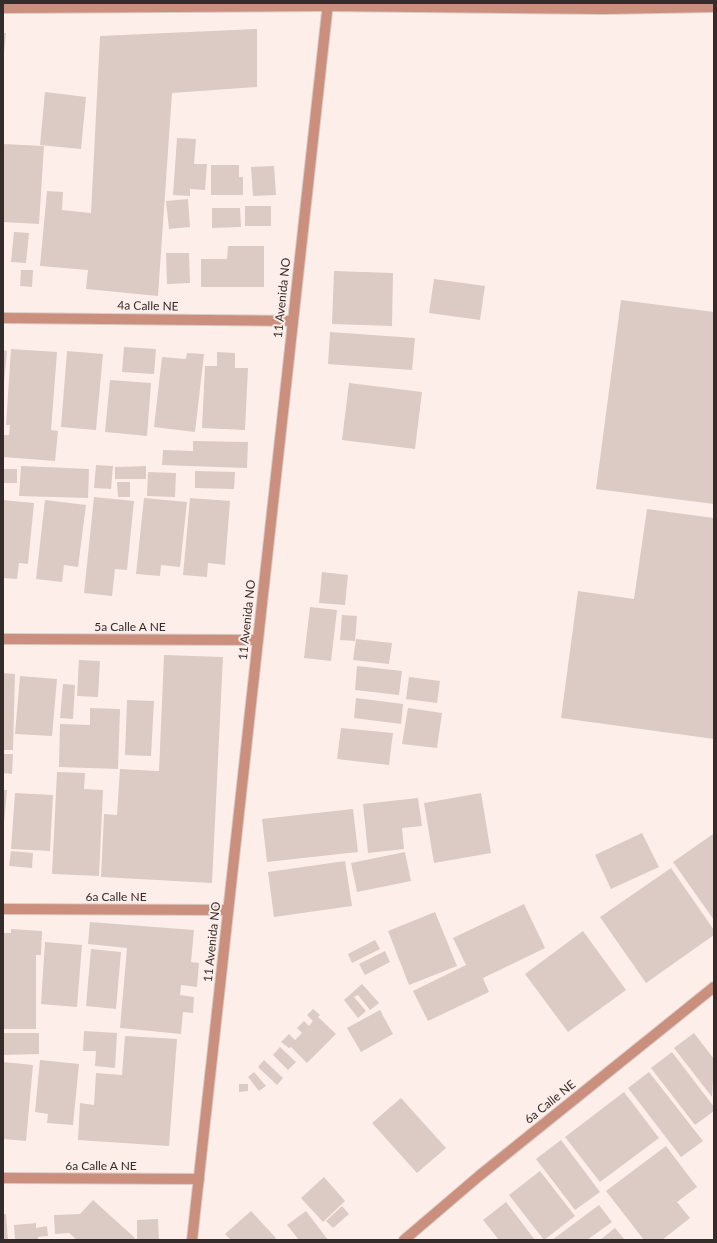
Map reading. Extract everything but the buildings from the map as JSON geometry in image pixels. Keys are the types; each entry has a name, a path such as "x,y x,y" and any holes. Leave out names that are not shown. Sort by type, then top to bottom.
{"street":[{"path":"3,8 328,5 714,7"},
{"name":"11 Avenida NO","path":"192,1240 328,5"},
{"name":"4a Calle NE","path":"3,318 293,321"},
{"name":"5a Calle A NE","path":"3,639 258,640"},
{"name":"6a Calle NE","path":"3,909 228,910"},
{"name":"6a Calle NE","path":"404,1240 479,1176 714,987"},
{"name":"6a Calle A NE","path":"3,1178 199,1179"}]}
